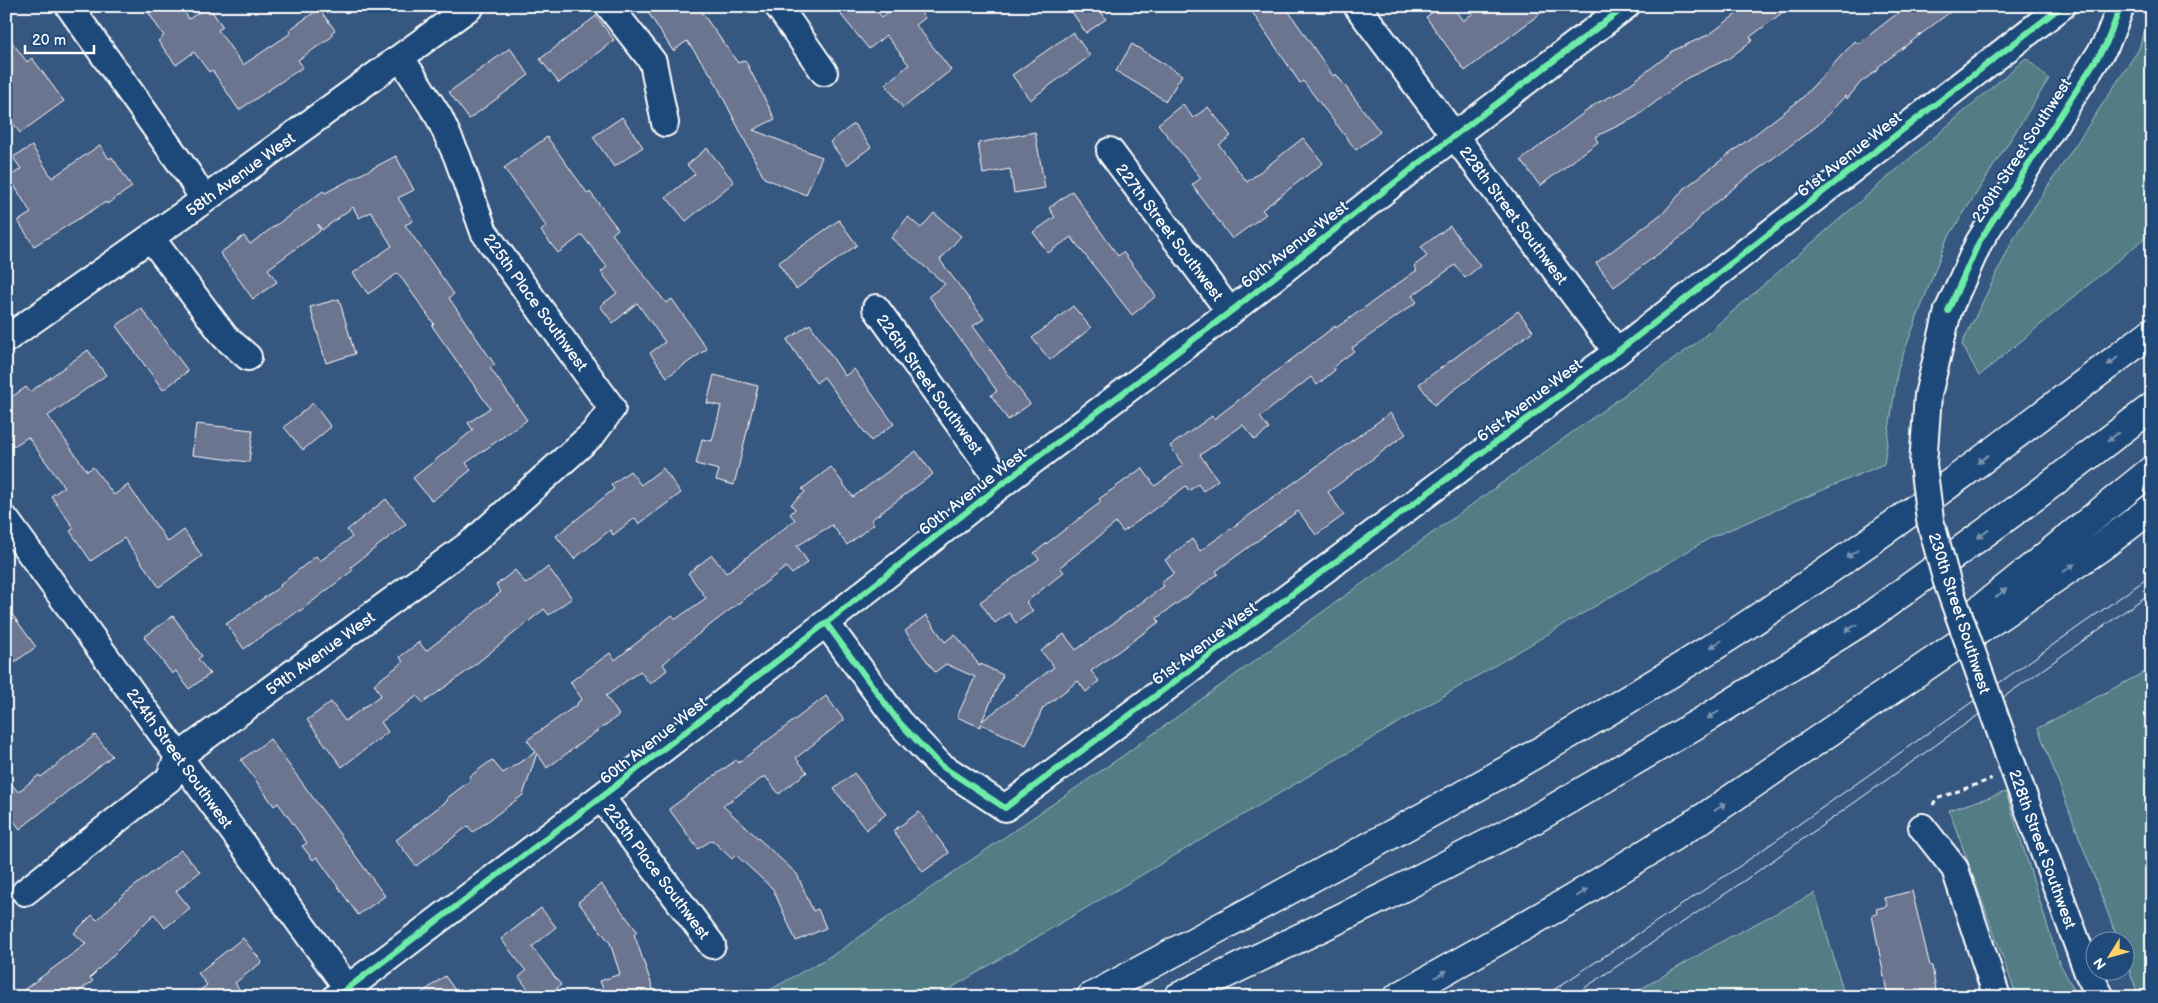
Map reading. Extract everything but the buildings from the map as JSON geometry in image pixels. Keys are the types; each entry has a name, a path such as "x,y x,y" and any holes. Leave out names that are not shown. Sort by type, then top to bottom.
{"highway":[{"path":"1090,997 1374,844 1624,702 1816,580 1942,490 2152,332"},
{"path":"1178,997 1386,896 1537,818 1709,717 1867,618 2037,495 2152,407"},
{"path":"1827,734 2152,470"},
{"path":"1398,997 1638,860 2101,547 2152,508"}],"street":[{"path":"69,6 189,175 204,200"},
{"name":"58th Avenue West","path":"6,339 151,238 472,6"},
{"path":"609,6 653,62 665,123"},
{"path":"778,6 824,72"},
{"name":"228th Street Southwest","path":"1357,6 1617,352"},
{"name":"60th Avenue West","path":"346,994 826,623 1002,484 1230,312 1454,136 1626,6"},
{"name":"61st Avenue West","path":"826,623 898,720 940,764 1005,808 1617,352 2062,6"},
{"name":"230th Street Southwest","path":"2004,766 1947,582 1930,520 1923,464 1928,395 1948,311 1979,242 2106,44 2120,6"},
{"name":"225th Place Southwest","path":"401,58 439,117 457,156 484,232 612,408"},
{"name":"227th Street Southwest","path":"1110,151 1230,312"},
{"path":"151,238 225,337 248,357"},
{"name":"226th Street Southwest","path":"876,308 1002,484"},
{"name":"59th Avenue West","path":"178,757 475,540 593,434 612,408"},
{"name":"224th Street Southwest","path":"6,520 178,757 346,994"},
{"path":"25,892 169,779 178,757"},
{"name":"228th Street Southwest","path":"2004,766 2088,973 2101,997"},
{"name":"225th Place Southwest","path":"601,797 712,945"},
{"path":"1922,827 1955,869 1997,997"}],"path":[{"path":"1936,800 2004,766"}],"green space":[{"path":"2150,6 2152,232 1979,376 1962,344 2015,236 2139,49"},
{"path":"2026,58 2049,79 1946,241 1898,368 1884,464 1710,538 936,997 757,997 836,953 1121,757 1695,344"},
{"path":"2152,668 2152,997 2139,997 2133,980 2136,980 2136,930 2114,930 2038,728"},
{"path":"2006,792 2058,960 2078,997 2017,997 1949,810"},
{"path":"1815,893 1845,997 1627,997 1726,939"}],"tram line":[{"path":"1543,997 1734,870 2152,575"},
{"path":"1571,997 1731,890 2152,592"}],"cycle path":[{"path":"336,997 601,797 1002,484 1230,312 1454,136 1626,6"},
{"path":"826,623 898,721 940,765 1005,808 1617,352 2062,6"},
{"path":"1948,311 1979,242 2106,44 2121,6"}]}
